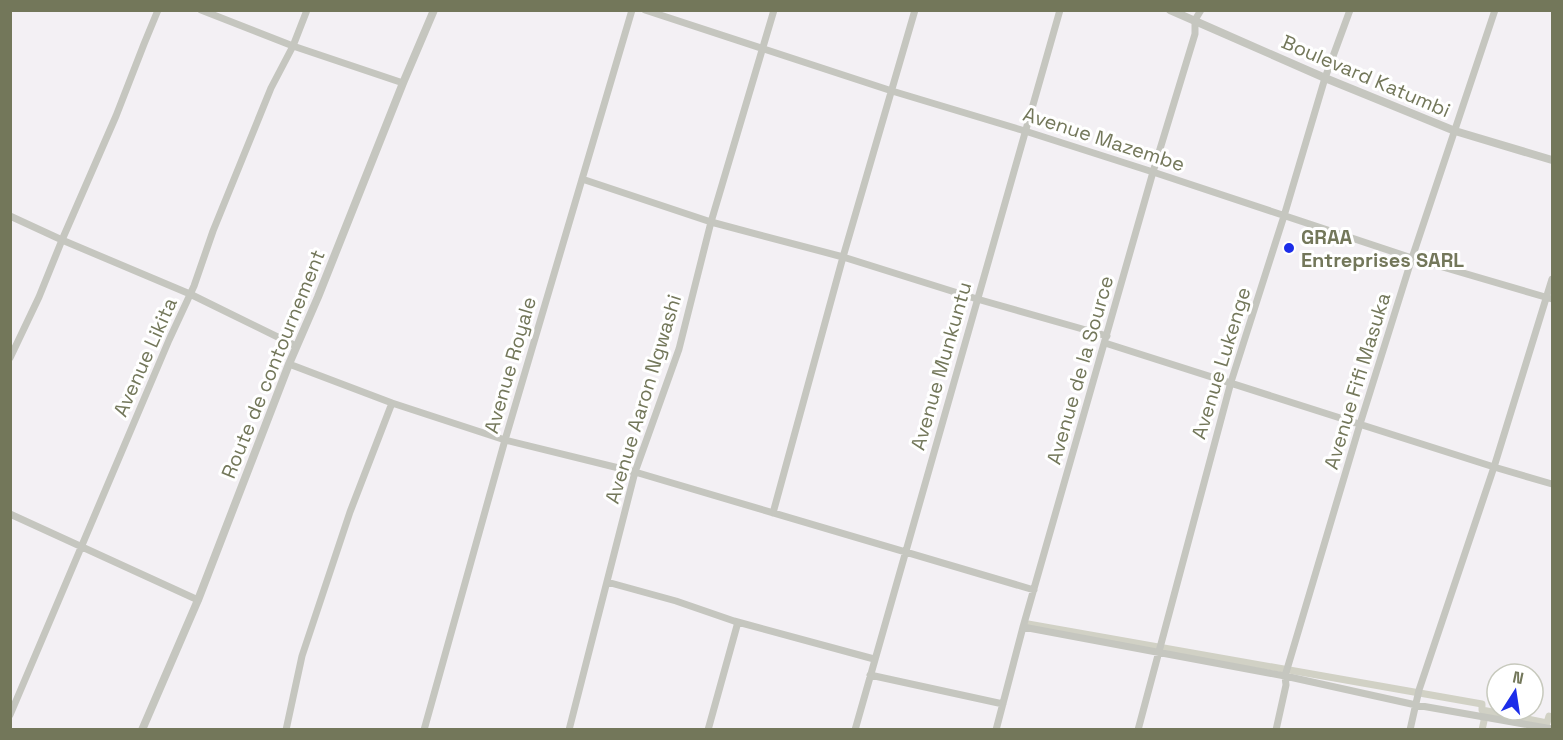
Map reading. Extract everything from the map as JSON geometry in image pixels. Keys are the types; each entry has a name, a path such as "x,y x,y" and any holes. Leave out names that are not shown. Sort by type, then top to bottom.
{"street":[{"path":"10,358 39,297 116,116 158,10"},
{"path":"201,10 293,46 403,83"},
{"name":"Avenue Likita","path":"10,716 190,294 242,159 307,10"},
{"name":"Route de contournement","path":"142,729 198,600 296,346 434,10"},
{"name":"Avenue Royale","path":"424,729 505,440 632,10"},
{"name":"Avenue Mazembe","path":"645,10 892,91 1153,172 1412,258 1550,299"},
{"name":"Avenue Aaron Ngwashi","path":"569,729 635,472 679,349 711,222 774,10"},
{"path":"773,513 843,257 915,10"},
{"name":"Avenue Munkuntu","path":"855,729 1060,10"},
{"name":"Boulevard Katumbi","path":"1170,10 1325,78 1455,131 1552,160"},
{"path":"1186,10 1195,20 1202,10"},
{"name":"Avenue Lukenge","path":"1138,729 1231,382 1325,78 1350,10"},
{"name":"Avenue Fifi Masuka","path":"1276,729 1286,685 1285,676 1360,424 1412,258 1495,10"},
{"name":"Avenue de la Source","path":"996,729 1153,172 1195,34 1195,20"},
{"path":"582,179 711,222 843,257 977,298 1360,424 1552,484"},
{"path":"10,216 190,294 296,346"},
{"path":"1410,729 1419,690 1550,299 1552,279"},
{"path":"289,364 392,403 505,440 635,472 1034,590"},
{"path":"286,729 302,656 350,512 392,403"},
{"path":"10,514 198,600"},
{"path":"607,582 676,601 738,622 874,659"},
{"path":"708,729 738,622"},
{"path":"1023,627 1285,676 1530,727 1552,729"},
{"path":"870,675 1003,704"}],"waterway":[{"path":"1028,624 1482,704 1482,710 1547,723 1549,716 1552,717"},
{"path":"1482,730 1483,713"}],"place":[{"name":"GRAA Entreprises SARL","path":"1289,248"}]}
